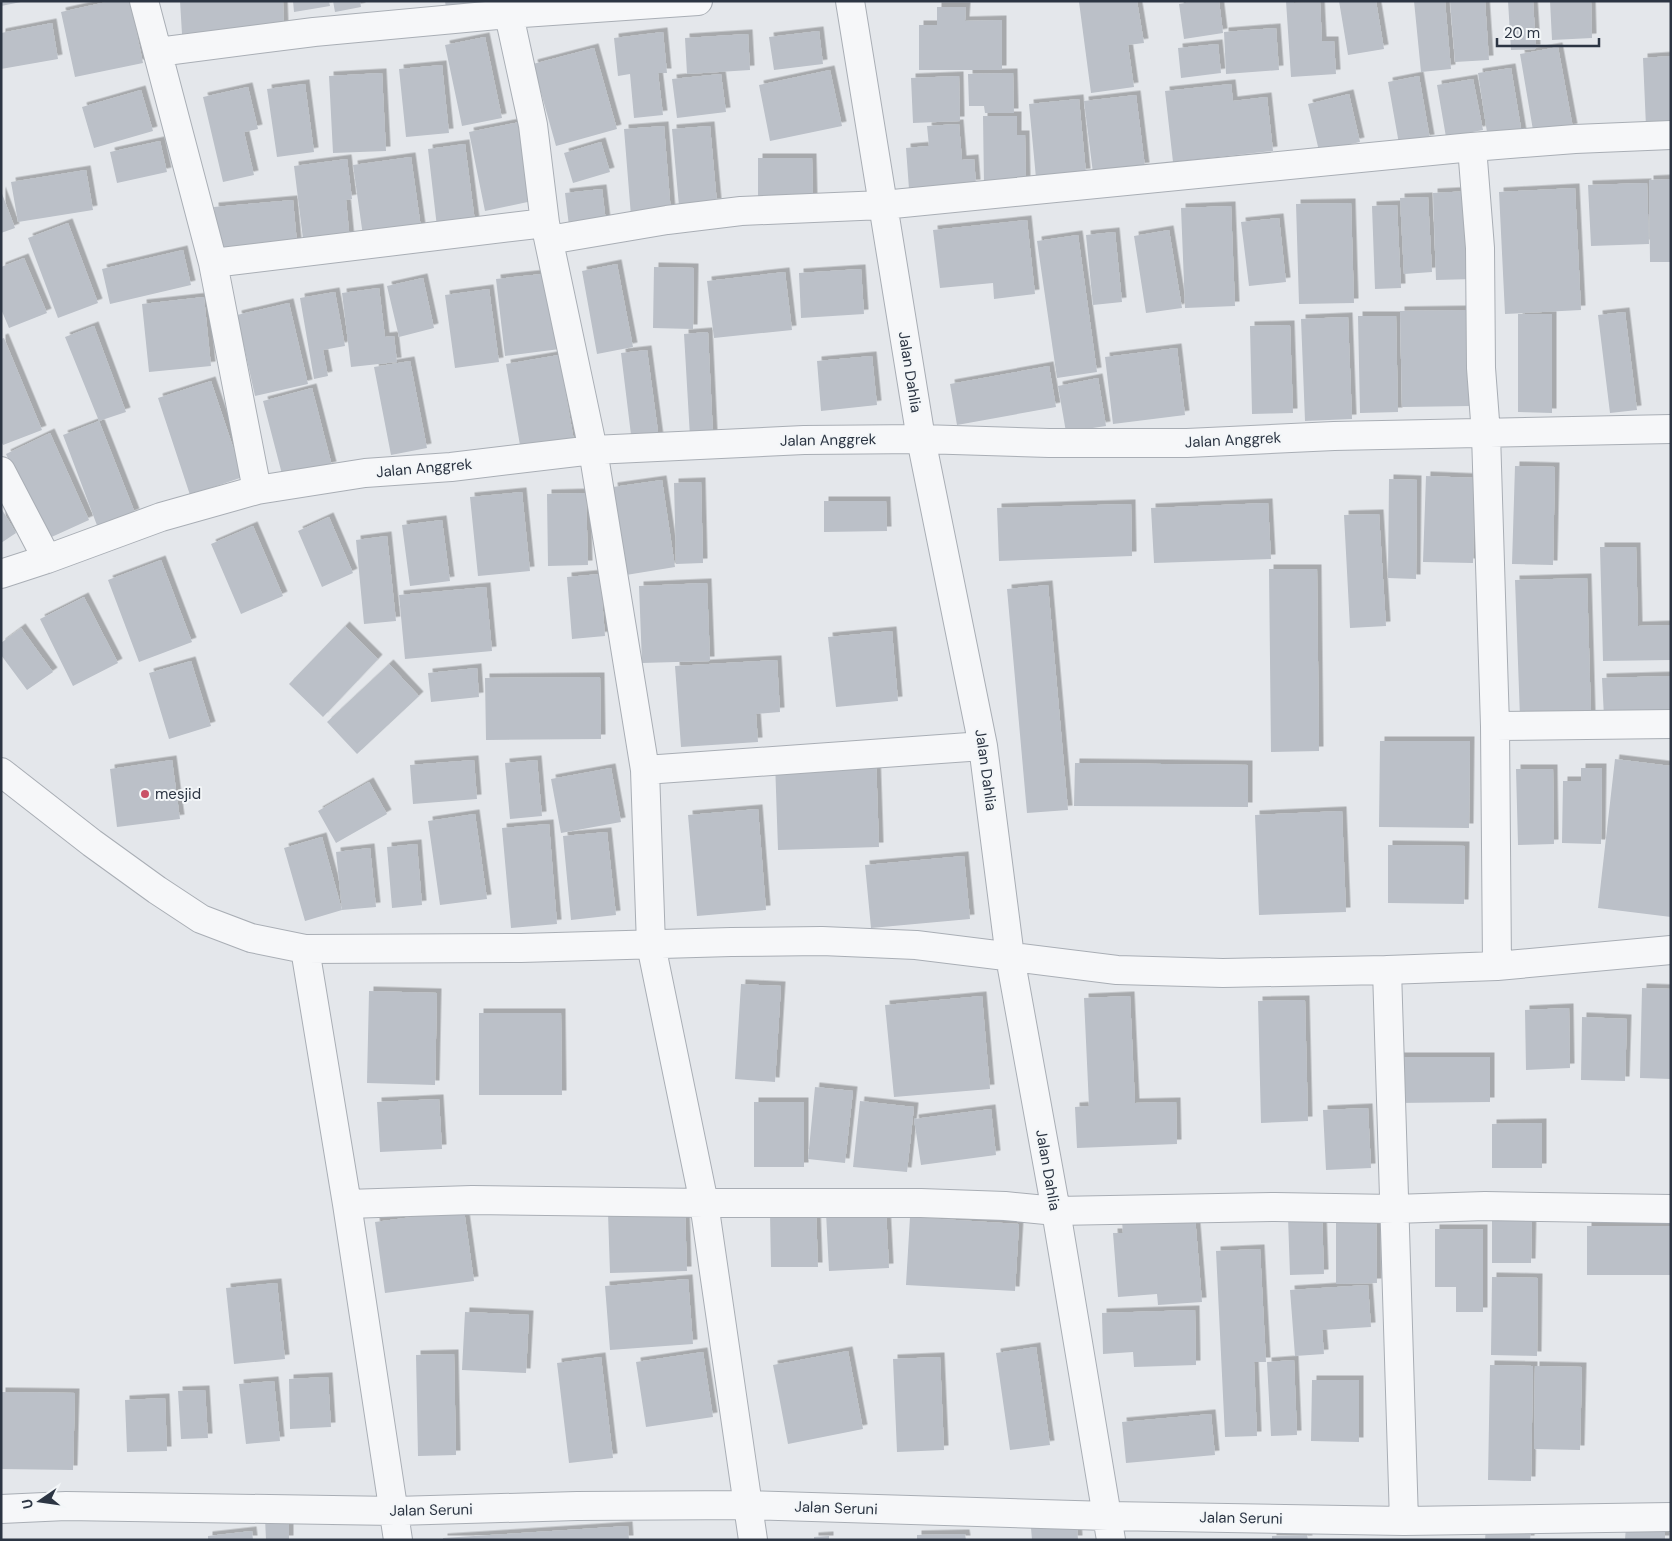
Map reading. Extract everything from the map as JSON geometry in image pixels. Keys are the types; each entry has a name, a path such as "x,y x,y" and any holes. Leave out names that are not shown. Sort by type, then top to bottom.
{"street":[{"path":"144,1 213,263 257,490"},
{"path":"158,52 507,8 698,1"},
{"name":"Jalan Dahlia","path":"850,1 921,439 984,746 1010,957 1056,1210 1110,1528"},
{"path":"507,8 533,125 547,232 593,450 645,770 651,945 704,1203 753,1540"},
{"path":"213,263 547,232 742,211 883,205 1472,146 1671,135"},
{"path":"1472,146 1480,248 1481,368 1486,434 1495,726 1497,966"},
{"name":"Jalan Anggrek","path":"1,574 161,517 257,490 365,473 451,467 593,450 804,440 921,439 1050,443 1187,443 1334,436 1671,429"},
{"path":"1,471 47,559"},
{"path":"1495,726 1671,724"},
{"path":"645,770 984,746"},
{"path":"1,772 92,843 202,918 250,938 305,949 521,948 822,941 916,945 1117,970 1223,973 1497,966 1671,950"},
{"path":"305,949 347,1204 398,1540"},
{"path":"1387,970 1404,1520"},
{"path":"347,1204 472,1200 921,1203 1056,1210 1394,1209 1485,1206 1671,1209"},
{"name":"Jalan Seruni","path":"1,1508 66,1506 395,1511 568,1506 748,1505 1110,1528 1404,1520 1477,1530 1671,1517"}],"building":[{"path":"1,1 21,1 21,2 1,6"},
{"path":"111,1 130,1 143,63 75,77 61,12"},
{"path":"180,1 283,1 284,29 182,34"},
{"path":"293,1 329,1 330,6 294,12"},
{"path":"333,1 360,1 361,7 335,12"},
{"path":"445,1 490,1 491,9 447,15"},
{"path":"1137,1 1144,43 1128,45 1134,87 1091,93 1079,2"},
{"path":"1198,1 1219,1 1223,33 1184,39 1179,4"},
{"path":"1286,1 1294,1 1294,3 1320,2 1322,41 1334,41 1336,74 1291,77"},
{"path":"1339,1 1376,1 1384,49 1348,55"},
{"path":"1414,1 1445,1 1451,69 1421,72"},
{"path":"1450,1 1485,1 1489,60 1455,62"},
{"path":"1508,1 1533,1 1536,49 1511,50"},
{"path":"1550,1 1591,1 1592,38 1552,40"},
{"path":"937,7 966,7 965,21 1002,20 1002,70 919,70 919,25 937,25"},
{"path":"52,23 58,59 1,69 1,33"},
{"path":"1276,28 1279,70 1226,74 1224,32"},
{"path":"819,31 823,64 774,70 769,37"},
{"path":"663,32 667,73 658,73 663,115 634,118 630,74 618,76 614,38"},
{"path":"748,34 750,70 687,74 685,38"},
{"path":"485,37 502,118 462,126 445,45"},
{"path":"1218,44 1221,73 1181,78 1178,48"},
{"path":"1558,47 1573,128 1534,136 1520,54"},
{"path":"594,48 617,129 556,146 533,64"},
{"path":"1671,56 1671,125 1646,127 1643,58"},
{"path":"442,65 449,133 406,137 399,69"},
{"path":"1511,68 1522,134 1488,139 1478,73"},
{"path":"830,70 842,126 770,141 759,85"},
{"path":"382,73 386,151 333,153 329,76"},
{"path":"1013,73 1014,113 985,113 984,106 969,106 968,74"},
{"path":"721,74 726,112 677,118 672,79"},
{"path":"959,76 960,121 913,123 911,78"},
{"path":"1419,76 1430,139 1399,144 1388,82"},
{"path":"1473,79 1483,130 1446,137 1437,85"},
{"path":"305,84 314,152 277,157 267,89"},
{"path":"1231,84 1233,101 1267,97 1273,151 1173,162 1165,91"},
{"path":"248,87 258,129 244,132 254,175 223,182 203,97"},
{"path":"141,90 153,131 94,148 82,107"},
{"path":"1349,94 1360,142 1319,151 1308,104"},
{"path":"1136,95 1145,167 1093,173 1084,101"},
{"path":"1079,99 1086,173 1036,178 1029,104"},
{"path":"983,116 1017,116 1017,135 1025,135 1026,185 984,186"},
{"path":"520,122 537,200 485,211 469,132"},
{"path":"959,124 962,160 974,159 976,184 909,189 906,148 929,146 927,126"},
{"path":"664,126 671,213 631,216 624,129"},
{"path":"710,126 717,203 679,206 672,129"},
{"path":"160,141 167,172 117,183 110,152"},
{"path":"601,142 610,172 573,183 564,153"},
{"path":"465,144 475,222 437,227 428,149"},
{"path":"411,157 421,228 363,236 353,165"},
{"path":"758,158 812,158 813,201 758,202"},
{"path":"347,159 352,199 346,200 350,241 304,247 294,166"},
{"path":"86,170 93,210 18,222 11,182"},
{"path":"1671,179 1671,262 1650,262 1649,180"},
{"path":"1647,183 1649,244 1591,246 1588,185"},
{"path":"1575,188 1581,310 1505,314 1499,192"},
{"path":"602,189 606,222 569,226 565,193"},
{"path":"1,191 15,228 1,233"},
{"path":"1471,191 1474,279 1436,280 1433,193"},
{"path":"1428,197 1432,272 1404,274 1400,198"},
{"path":"293,200 297,243 218,250 214,207"},
{"path":"1351,203 1354,303 1299,304 1296,204"},
{"path":"1397,205 1401,288 1375,289 1372,206"},
{"path":"1231,206 1235,306 1185,308 1181,208"},
{"path":"1279,218 1286,282 1249,286 1241,222"},
{"path":"1027,220 1035,294 994,299 993,283 940,288 933,230"},
{"path":"68,223 98,303 58,318 28,238"},
{"path":"1169,230 1182,308 1146,313 1134,236"},
{"path":"1115,232 1122,302 1093,305 1086,235"},
{"path":"1078,235 1097,372 1057,378 1037,241"},
{"path":"183,250 191,285 110,304 102,269"},
{"path":"24,258 47,313 9,328 1,309 1,267"},
{"path":"617,264 633,347 597,354 582,271"},
{"path":"654,267 694,268 693,329 653,328"},
{"path":"861,269 864,314 801,318 799,273"},
{"path":"785,272 792,330 714,338 707,281"},
{"path":"551,273 560,349 505,356 496,279"},
{"path":"423,278 434,328 399,337 387,286"},
{"path":"379,288 385,337 394,336 397,362 351,367 342,293"},
{"path":"489,289 499,362 455,368 445,295"},
{"path":"335,292 345,346 323,350 328,376 314,379 300,298"},
{"path":"204,297 211,366 149,372 142,304"},
{"path":"289,303 308,384 255,396 237,315"},
{"path":"1469,310 1471,406 1402,407 1400,311"},
{"path":"1625,312 1637,410 1610,413 1598,315"},
{"path":"1518,314 1552,314 1552,413 1518,412"},
{"path":"1358,316 1396,316 1398,412 1360,413"},
{"path":"1348,317 1352,419 1305,421 1301,319"},
{"path":"1290,325 1293,413 1252,414 1250,326"},
{"path":"94,326 126,412 99,421 65,337"},
{"path":"708,332 713,435 690,437 684,334"},
{"path":"4,338 42,430 3,445 1,441 1,339"},
{"path":"1177,348 1185,415 1113,424 1105,357"},
{"path":"647,350 659,439 632,443 621,353"},
{"path":"559,355 574,441 521,451 506,364"},
{"path":"872,356 877,405 821,411 817,361"},
{"path":"410,361 427,448 391,455 374,367"},
{"path":"1049,366 1056,407 957,425 950,384"},
{"path":"1098,378 1106,426 1066,432 1058,386"},
{"path":"211,381 243,477 190,495 158,398"},
{"path":"312,388 332,466 283,478 263,401"},
{"path":"99,421 135,513 98,528 63,435"},
{"path":"50,433 89,520 45,540 6,454"},
{"path":"1515,466 1555,467 1553,565 1512,564"},
{"path":"1426,476 1475,478 1473,563 1423,562"},
{"path":"1389,479 1417,480 1416,579 1388,578"},
{"path":"662,480 675,567 626,575 613,487"},
{"path":"701,482 703,563 676,564 674,483"},
{"path":"522,492 530,571 478,576 470,497"},
{"path":"586,493 588,565 548,566 547,494"},
{"path":"824,501 886,501 887,531 824,532"},
{"path":"1268,503 1271,559 1154,563 1151,508"},
{"path":"1131,504 1132,556 999,561 997,508"},
{"path":"1,508 16,533 1,543"},
{"path":"1379,514 1386,626 1350,628 1344,515"},
{"path":"329,517 353,573 322,587 298,531"},
{"path":"442,520 450,581 410,586 402,525"},
{"path":"253,526 283,596 241,614 211,544"},
{"path":"387,536 396,621 364,624 356,540"},
{"path":"1600,547 1636,547 1638,626 1671,625 1671,660 1603,661"},
{"path":"161,560 192,642 139,662 108,580"},
{"path":"1269,569 1317,569 1319,751 1271,752"},
{"path":"600,574 605,636 572,639 567,577"},
{"path":"1587,578 1591,716 1520,718 1515,580"},
{"path":"707,583 710,661 642,663 639,586"},
{"path":"1048,585 1068,810 1027,813 1007,589"},
{"path":"486,587 492,651 405,659 399,595"},
{"path":"84,597 118,663 73,686 40,619"},
{"path":"345,626 378,659 323,717 289,684"},
{"path":"21,628 53,672 27,690 1,655 1,643"},
{"path":"892,631 898,701 836,707 828,637"},
{"path":"777,660 780,712 756,714 758,742 681,747 675,666"},
{"path":"191,661 211,726 169,739 149,673"},
{"path":"389,664 419,696 357,754 327,722"},
{"path":"477,668 479,697 431,702 428,673"},
{"path":"1671,676 1671,715 1604,717 1602,678"},
{"path":"600,677 601,739 486,740 485,678"},
{"path":"1380,741 1470,741 1469,828 1379,827"},
{"path":"876,758 879,847 778,850 775,761"},
{"path":"1615,759 1671,766 1671,917 1598,908"},
{"name":"mesjid","path":"172,760 180,819 117,827 110,769"},
{"path":"474,760 477,799 413,804 410,765"},
{"path":"537,760 542,816 510,819 505,763"},
{"path":"1075,763 1248,765 1248,807 1074,806"},
{"path":"611,768 621,822 561,833 551,779"},
{"path":"1581,768 1602,768 1601,844 1562,843 1563,781 1581,781"},
{"path":"1516,769 1553,769 1554,844 1518,845"},
{"path":"369,782 387,814 336,843 318,811"},
{"path":"758,809 766,910 697,916 688,815"},
{"path":"1342,811 1346,912 1259,915 1255,815"},
{"path":"475,814 487,899 440,905 428,821"},
{"path":"549,824 557,924 511,928 502,828"},
{"path":"607,832 616,915 571,920 563,836"},
{"path":"322,837 342,910 305,921 284,848"},
{"path":"417,844 422,905 392,908 387,847"},
{"path":"1388,845 1465,846 1464,904 1388,903"},
{"path":"370,848 376,907 342,910 336,852"},
{"path":"964,856 970,919 871,928 865,865"},
{"path":"741,984 781,986 775,1082 735,1079"},
{"path":"1642,988 1671,989 1671,1079 1640,1078"},
{"path":"369,991 437,993 435,1085 367,1083"},
{"path":"982,996 990,1089 894,1097 885,1005"},
{"path":"1130,996 1135,1103 1176,1102 1177,1144 1077,1148 1075,1107 1089,1106 1084,998"},
{"path":"1305,1000 1308,1121 1261,1123 1258,1001"},
{"path":"1569,1008 1570,1068 1526,1070 1525,1010"},
{"path":"479,1013 561,1013 562,1095 479,1095"},
{"path":"1582,1017 1627,1019 1625,1081 1581,1080"},
{"path":"1394,1057 1490,1057 1490,1102 1395,1103"},
{"path":"815,1087 853,1091 845,1163 808,1159"},
{"path":"439,1099 442,1149 380,1152 377,1102"},
{"path":"860,1101 914,1107 907,1172 853,1167"},
{"path":"754,1102 804,1102 804,1167 754,1167"},
{"path":"1368,1108 1371,1168 1326,1170 1323,1110"},
{"path":"991,1109 996,1155 921,1165 914,1119"},
{"path":"1542,1123 1542,1168 1492,1168 1492,1124"},
{"path":"464,1210 474,1281 385,1293 375,1222"},
{"path":"886,1210 889,1268 829,1271 826,1213"},
{"path":"685,1211 687,1271 610,1273 608,1213"},
{"path":"816,1211 818,1267 771,1267 770,1213"},
{"path":"1376,1211 1377,1283 1336,1284 1336,1212"},
{"path":"1492,1213 1532,1214 1531,1263 1492,1263"},
{"path":"1195,1216 1202,1302 1158,1305 1157,1294 1118,1297 1113,1233 1123,1233 1122,1222"},
{"path":"1322,1216 1324,1274 1290,1275 1288,1217"},
{"path":"910,1217 1019,1224 1015,1291 906,1285"},
{"path":"1587,1226 1671,1226 1671,1275 1587,1275"},
{"path":"1435,1229 1483,1229 1483,1312 1456,1312 1456,1287 1435,1287"},
{"path":"1260,1249 1266,1362 1254,1362 1257,1436 1225,1437 1216,1251"},
{"path":"1492,1277 1538,1278 1537,1356 1491,1355"},
{"path":"688,1279 693,1344 610,1350 605,1286"},
{"path":"277,1283 285,1359 234,1364 226,1288"},
{"path":"1368,1285 1371,1327 1322,1330 1324,1354 1295,1356 1290,1290"},
{"path":"1195,1310 1196,1365 1134,1367 1133,1352 1103,1354 1102,1313"},
{"path":"465,1312 529,1315 526,1373 462,1370"},
{"path":"1036,1347 1050,1445 1010,1450 996,1353"},
{"path":"848,1351 863,1429 788,1444 773,1365"},
{"path":"703,1352 713,1417 646,1427 636,1362"},
{"path":"454,1354 456,1455 418,1456 416,1355"},
{"path":"601,1357 613,1458 569,1463 557,1363"},
{"path":"940,1357 944,1450 897,1452 893,1359"},
{"path":"1294,1360 1297,1435 1271,1436 1267,1362"},
{"path":"1490,1365 1533,1366 1531,1481 1488,1480"},
{"path":"1535,1366 1582,1367 1580,1450 1534,1449"},
{"path":"328,1377 331,1427 290,1429 289,1379"},
{"path":"1312,1380 1359,1380 1359,1442 1311,1441"},
{"path":"274,1381 280,1441 246,1444 239,1384"},
{"path":"205,1390 208,1438 181,1439 178,1391"},
{"path":"1,1392 75,1393 73,1470 1,1469"},
{"path":"165,1398 167,1451 127,1452 125,1400"},
{"path":"1211,1414 1215,1455 1126,1463 1122,1422"},
{"path":"289,1517 289,1540 266,1540 265,1518"},
{"path":"1077,1525 1078,1540 1032,1540 1031,1528"},
{"path":"628,1526 629,1540 443,1540 443,1538"},
{"path":"1626,1526 1665,1528 1665,1540 1625,1540"},
{"path":"1486,1527 1531,1530 1530,1540 1485,1540"},
{"path":"252,1531 253,1540 208,1540 208,1536"},
{"path":"965,1534 966,1540 917,1540 917,1535"},
{"path":"1307,1535 1308,1540 1272,1540 1272,1536"},
{"path":"829,1536 829,1540 814,1540 814,1537"}],"place":[{"name":"mesjid","path":"145,794"}]}
